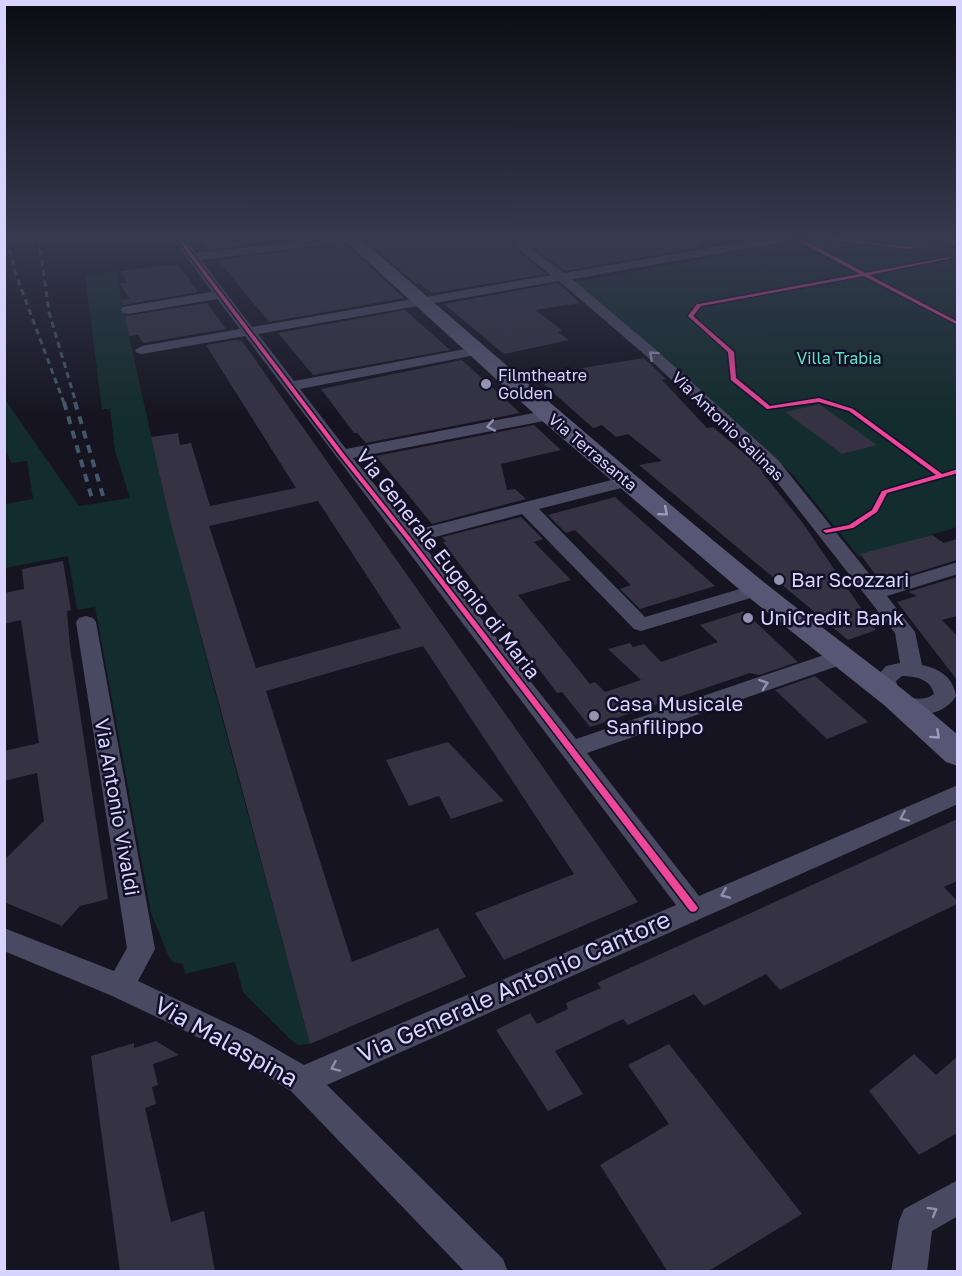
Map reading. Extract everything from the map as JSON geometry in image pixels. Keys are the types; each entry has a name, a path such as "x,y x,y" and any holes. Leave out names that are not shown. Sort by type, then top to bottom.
{"street":[{"path":"128,310 195,299"},
{"name":"Via Generale Eugenio di Maria","path":"225,299 342,455 693,908"},
{"name":"Via Terrasanta","path":"418,299 627,481 757,590 896,698 957,754"},
{"path":"142,350 435,299"},
{"name":"Via Antonio Salinas","path":"587,299 650,352 772,464 905,632 912,669"},
{"path":"292,386 476,351"},
{"path":"342,455 549,415"},
{"path":"408,538 627,481"},
{"path":"526,507 641,625 757,590"},
{"path":"876,593 957,568"},
{"name":"Via Antonio Vivaldi","path":"86,622 141,949 120,986"},
{"path":"570,750 844,656"},
{"path":"912,669 950,682 945,696 935,705 915,706 888,692 885,680 894,671 912,669"},
{"name":"Via Generale Antonio Cantore","path":"302,1082 693,908 957,794"},
{"name":"Via Malaspina","path":"4,939 120,986 239,1043 302,1082 489,1272"},
{"path":"909,1272 916,1221 957,1197"}],"green space":[{"path":"88,299 122,299 158,466 182,563 310,1044 298,1045 290,1039 243,992 235,962 185,974 183,964 173,962 169,957 151,913 95,607 77,610 68,556 5,568 5,504 33,499 27,461 11,463 5,448 4,398 79,506 130,498 115,451 110,409 102,409"},
{"name":"Villa Trabia","path":"593,299 957,299 957,527 859,557 794,476"}],"building":[{"path":"160,299 123,305 122,300"},
{"path":"250,299 401,299 269,322"},
{"path":"474,299 575,299 580,303 535,310 563,331 558,332 569,340 504,354 444,304"},
{"path":"207,303 226,329 143,343 138,335 129,336 125,316"},
{"path":"405,310 450,350 313,375 278,333"},
{"path":"242,341 638,902 504,960 475,913 574,874 423,646 266,691 352,962 438,928 466,977 310,1044 169,516 151,437 178,433 180,445 191,443 210,506 296,488 206,345","holes":["318,501 401,628 256,668 209,526"]},
{"path":"644,358 666,379 662,380 707,428 713,427 765,471 762,472 802,522 876,630 848,640 639,465 662,461 628,434 616,437 602,425 593,428 539,380 584,370 582,368"},
{"path":"462,360 520,413 366,443 357,433 354,433 321,389"},
{"path":"819,404 877,445 842,454 785,412"},
{"path":"534,425 561,450 501,464 507,490 515,489 526,499 432,524 376,456"},
{"path":"615,497 715,586 640,609 620,589 631,585 575,530 566,533 548,515"},
{"path":"521,517 543,539 534,542 571,580 518,595 590,684 595,682 605,692 641,680 608,649 630,643 633,647 644,644 661,662 718,642 700,625 744,611 798,662 759,675 750,673 590,727 562,692 557,693 443,542 446,542 442,537"},
{"path":"932,535 944,543 957,539 957,560 886,582 878,578 860,554"},
{"path":"63,561 71,610 67,611 70,647 108,899 80,906 62,926 4,902 4,860 44,821 37,773 4,781 4,751 39,743 21,620 4,624 4,593 24,589 22,569"},
{"path":"957,577 957,616 942,620 957,636 957,680 897,602 917,596 908,592"},
{"path":"815,676 868,722 827,739 775,690"},
{"path":"448,742 504,801 451,819 439,796 409,806 386,760"},
{"path":"957,819 957,881 944,887 957,901 957,904 780,990 766,974 704,1006 694,994 628,1025 623,1019 555,1051 583,1094 548,1111 496,1030 530,1013 537,1024 568,1009 566,1003 601,988 597,983"},
{"path":"156,1041 179,1055 153,1064 158,1085 152,1087 156,1104 145,1108 171,1222 204,1211 215,1272 120,1272 91,1056 134,1043 134,1048"},
{"path":"669,1044 802,1214 707,1272 668,1272 600,1165 669,1124 628,1065"},
{"path":"914,1054 936,1075 957,1057 957,1133 919,1155 869,1091"}],"railway":[{"path":"25,299 64,403"},
{"path":"47,299 49,312 76,403"},
{"path":"64,402 93,502"},
{"path":"75,402 104,499"}],"cycle path":[{"path":"224,299 342,455 693,908"},
{"path":"733,299 699,305 690,316 731,352 733,379 769,408 819,400 851,410 940,475"},
{"path":"910,299 958,324"},
{"path":"826,531 851,527 875,511 884,492 958,471"}],"place":[{"name":"Filmtheatre Golden","path":"486,384"},
{"name":"Bar Scozzari","path":"779,580"},
{"name":"UniCredit Bank","path":"748,618"},
{"name":"Casa Musicale Sanfilippo","path":"594,716"}]}
